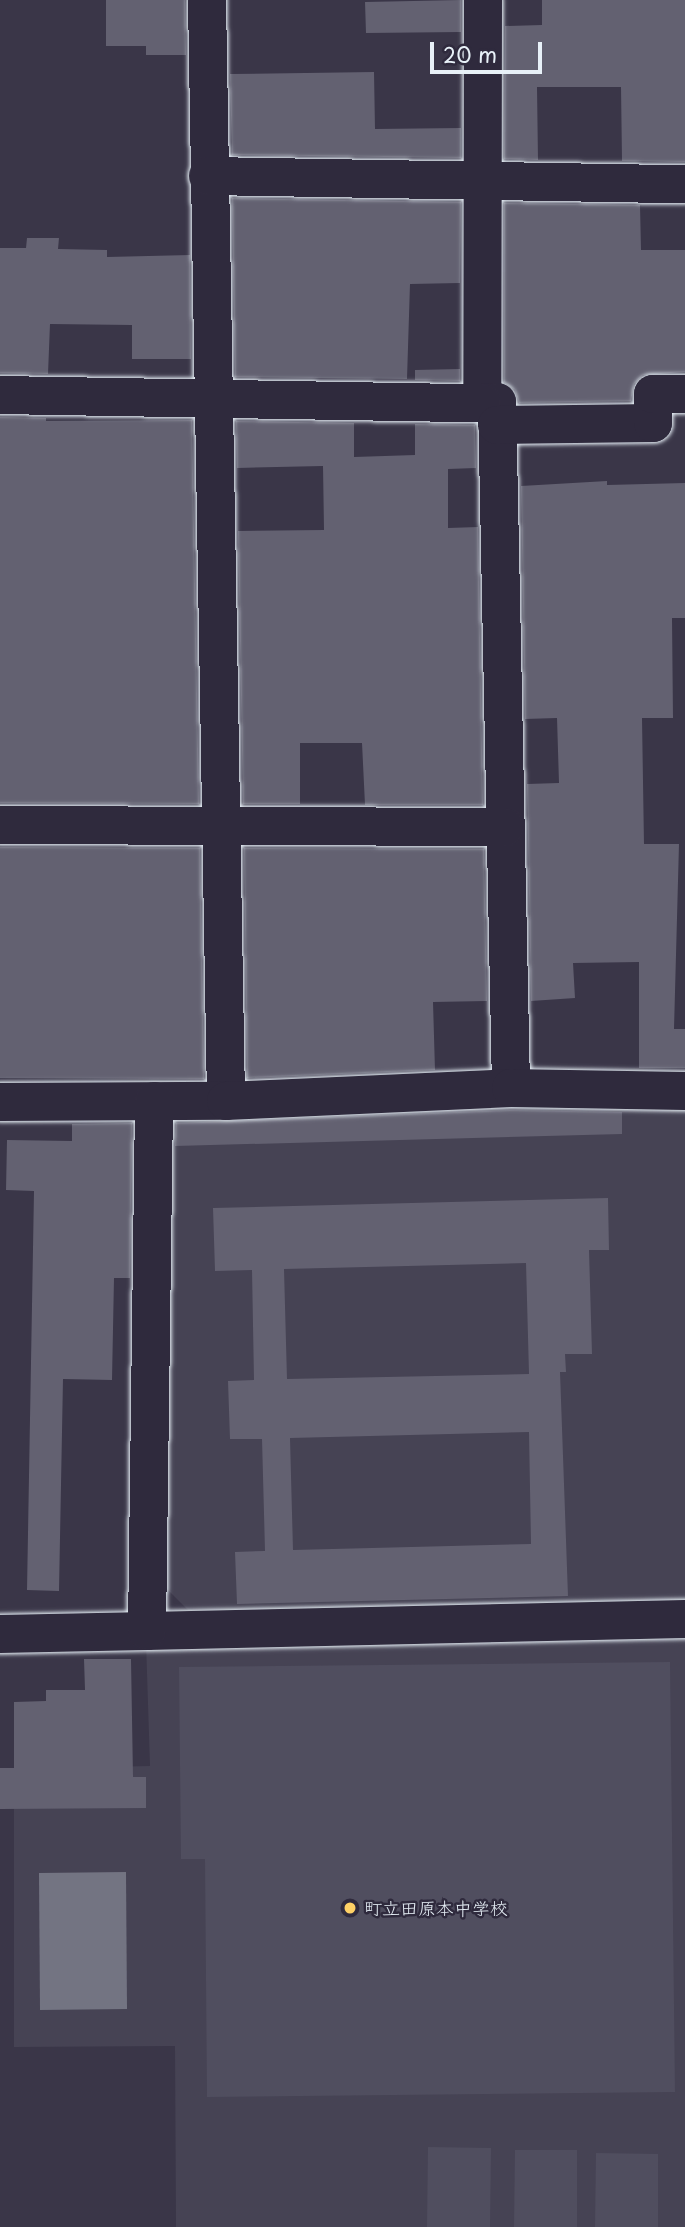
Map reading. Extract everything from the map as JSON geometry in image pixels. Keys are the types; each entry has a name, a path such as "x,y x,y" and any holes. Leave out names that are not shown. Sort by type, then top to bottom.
{"street":[{"path":"207,0 211,397 226,1101"},
{"path":"483,0 482,178 505,827 511,1088"},
{"path":"208,176 482,178 685,184"},
{"path":"0,395 211,397 653,423 653,394 685,394"},
{"path":"0,825 505,827"},
{"path":"0,1102 226,1101 511,1088 685,1091"},
{"path":"147,1631 154,1101"},
{"path":"0,1634 685,1619"}],"shaded area":[{"path":"685,1097 685,1607 188,1610 162,1584 169,1114"},
{"name":"町立田原本中学校","path":"685,1626 685,2227 176,2227 175,2046 14,2047 14,1769 150,1766 146,1642"},
{"path":"670,1662 675,2092 207,2097 205,1859 181,1859 179,1667"},
{"path":"428,2147 491,2148 490,2227 427,2227"},
{"path":"515,2150 577,2150 577,2227 514,2227"},
{"path":"596,2153 658,2154 658,2227 595,2227"}],"water":[{"path":"126,1872 127,2009 40,2010 39,1873"}],"building":[{"path":"106,0 185,0 186,55 146,55 146,46 106,46"},
{"path":"461,0 461,32 366,33 365,2"},
{"path":"542,0 685,0 685,162 622,161 621,87 537,87 538,160 504,159 505,26 542,25"},
{"path":"374,72 375,129 461,128 461,158 232,155 230,74"},
{"path":"232,198 461,202 460,283 410,284 407,379 235,377"},
{"path":"504,203 640,205 641,250 685,250 685,372 643,375 634,384 631,401 519,403 515,390 504,382"},
{"path":"27,238 59,238 58,249 107,250 107,257 190,255 191,359 132,359 132,325 50,324 48,374 0,373 0,248 26,248"},
{"path":"460,369 460,381 415,380 415,370"},
{"path":"0,417 46,418 46,421 192,420 199,804 0,803"},
{"path":"236,421 354,423 354,457 415,455 415,424 475,425 476,468 448,469 448,528 478,527 483,805 365,805 362,743 300,743 300,804 243,804 238,531 324,530 323,466 237,468"},
{"path":"607,481 607,485 685,483 685,618 672,618 673,718 642,718 644,844 679,844 674,1029 685,1029 685,1068 639,1068 639,962 573,963 575,998 531,1001 527,784 559,783 557,718 525,719 521,486"},
{"path":"0,847 200,848 204,1079 0,1078"},
{"path":"244,848 484,849 487,1001 433,1002 435,1070 247,1078"},
{"path":"511,1110 622,1112 622,1134 175,1146 176,1123"},
{"path":"132,1123 130,1278 114,1278 112,1380 63,1379 59,1591 27,1590 34,1191 6,1190 7,1140 72,1141 72,1124"},
{"path":"608,1198 609,1250 589,1250 592,1354 565,1354 566,1372 560,1372 568,1596 237,1604 235,1552 265,1551 262,1439 230,1439 228,1381 254,1380 252,1270 215,1271 213,1208","holes":["526,1263 529,1374 287,1379 284,1269","529,1432 531,1544 293,1550 290,1438"]},
{"path":"84,1659 131,1659 133,1777 146,1777 146,1808 0,1809 0,1768 14,1768 14,1702 46,1701 46,1690 85,1690"}],"place":[{"name":"町立田原本中学校","path":"350,1908"}]}
